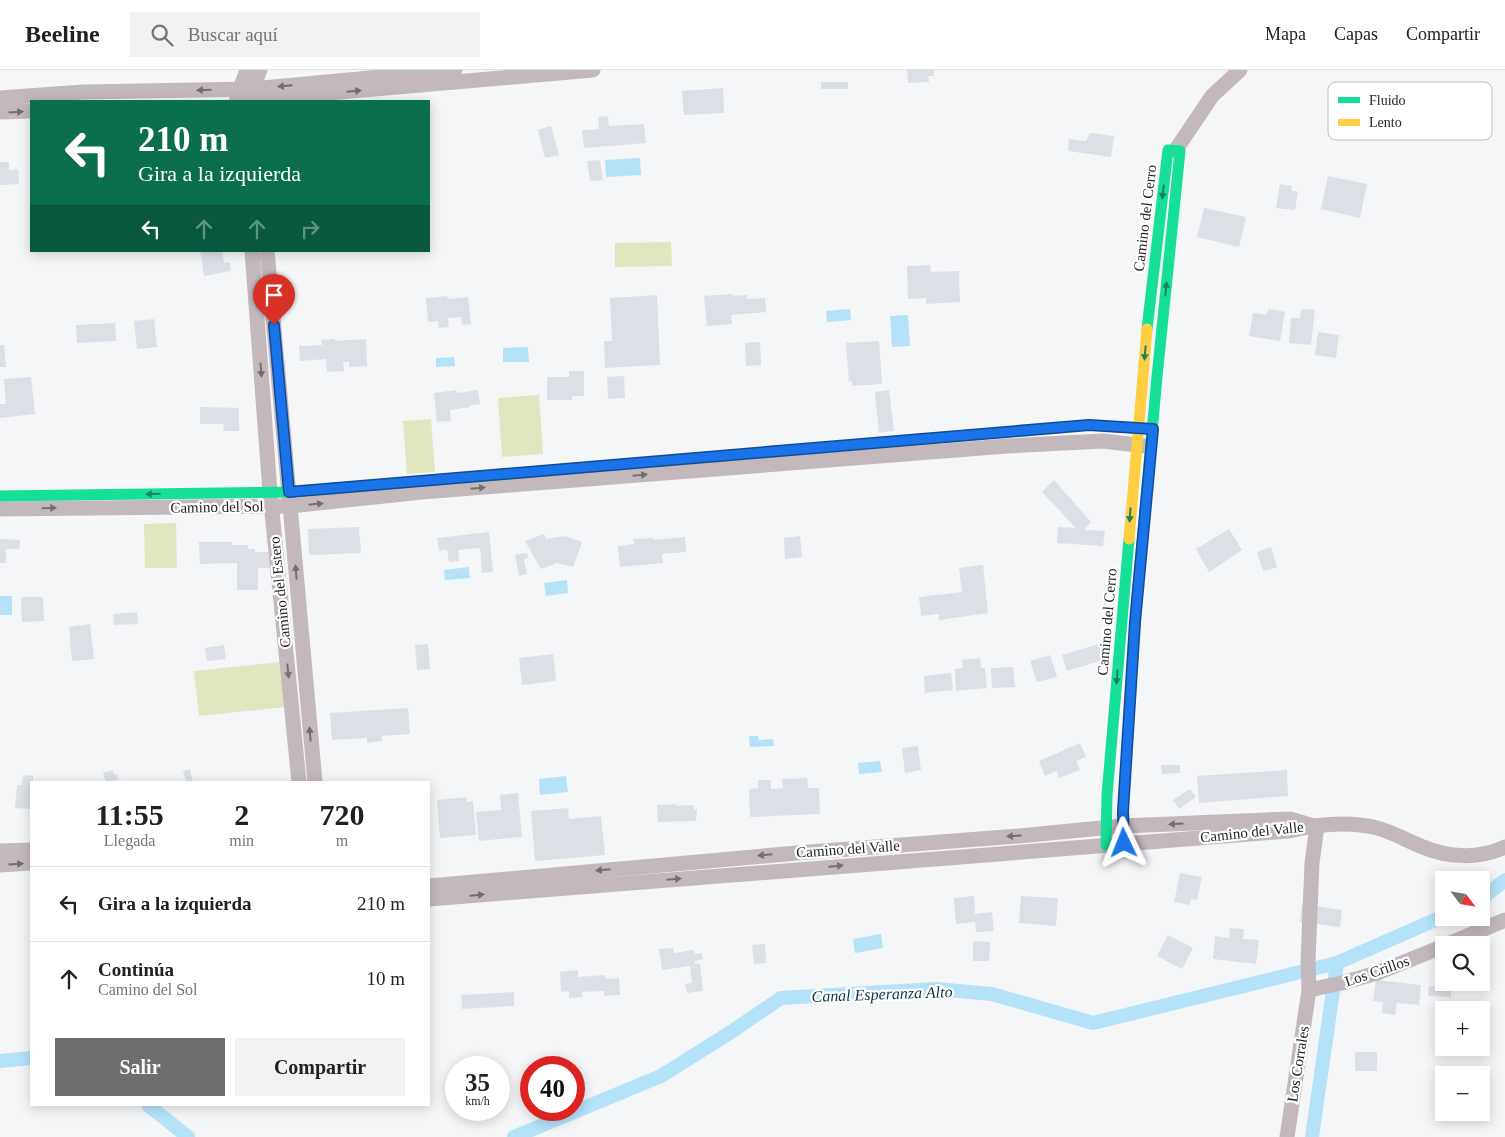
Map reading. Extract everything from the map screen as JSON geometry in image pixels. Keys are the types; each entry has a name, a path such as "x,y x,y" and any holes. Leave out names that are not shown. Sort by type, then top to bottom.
{"street":[{"path":"245,98 248,70"},
{"path":"245,98 260,70"},
{"path":"245,98 455,70"},
{"path":"0,98 83,92 245,98 592,70"},
{"path":"1175,151 1212,96 1240,70"},
{"path":"0,112 30,111"},
{"name":"Camino del Cerro","path":"1106,845 1107,795 1144,446 1153,429 1156,377 1180,151 1168,150 1151,287 1139,427 1144,446 1122,826 1124,843"},
{"name":"Camino del Estero","path":"252,252 271,499 299,781"},
{"name":"Camino del Estero","path":"267,252 315,781"},
{"name":"Camino del Sol","path":"289,499 1070,426 1126,426 1153,429"},
{"name":"Camino del Sol","path":"0,496 289,499 432,492 1007,446 1103,441 1144,446"},
{"name":"Camino del Sol","path":"0,509 271,499"},
{"name":"Camino del Valle","path":"430,886 797,852 1122,826 1290,819 1314,826"},
{"path":"1314,826 1343,824 1377,828 1431,850 1454,855 1479,855 1505,847"},
{"name":"Camino del Valle","path":"430,899 1289,831 1314,826"},
{"name":"Los Corrales","path":"1287,1137 1309,984 1308,961 1314,826"},
{"path":"0,851 30,850"},
{"path":"0,865 30,863"},
{"name":"Los Crillos","path":"1467,936 1505,920"},
{"name":"Los Crillos","path":"1309,984 1342,983 1377,973 1435,949"}],"green space":[{"path":"671,242 672,266 615,267 615,243"},
{"path":"539,395 543,454 502,457 498,398"},
{"path":"431,419 435,472 407,474 403,421"},
{"path":"176,523 177,568 145,568 144,524"},
{"path":"280,662 285,707 199,716 194,671"}],"water":[{"path":"640,158 641,175 606,177 605,160"},
{"path":"850,309 851,320 827,322 826,311"},
{"path":"908,315 910,346 892,347 890,316"},
{"path":"528,347 529,362 503,362 503,348"},
{"path":"454,357 455,366 436,367 436,358"},
{"path":"469,567 470,578 445,580 444,570"},
{"path":"567,580 568,593 546,596 544,583"},
{"path":"0,596 12,596 12,615 0,615"},
{"path":"749,736 758,736 759,740 773,739 774,746 750,747"},
{"path":"880,761 882,772 859,774 858,763"},
{"path":"566,776 568,792 540,795 539,779"},
{"path":"881,934 883,948 855,953 853,939"}],"building":[{"path":"907,70 934,70 934,76 928,76 929,82 908,83"},
{"path":"821,82 848,82 848,89 821,89"},
{"path":"723,88 724,113 684,115 682,91"},
{"path":"608,116 609,126 644,124 646,143 584,148 582,130 599,129 598,117"},
{"path":"551,126 559,155 545,158 538,130"},
{"path":"1090,133 1114,136 1111,157 1068,151 1069,139 1086,141"},
{"path":"600,160 603,180 590,181 587,161"},
{"path":"0,162 9,162 9,170 18,169 19,184 0,185"},
{"path":"1328,176 1367,184 1360,218 1321,209"},
{"path":"1280,184 1292,186 1291,190 1298,192 1295,210 1276,208"},
{"path":"1204,208 1246,217 1239,247 1197,237"},
{"path":"200,252 222,252 224,263 230,262 231,271 204,276"},
{"path":"930,265 931,272 959,271 960,302 926,304 926,298 908,299 907,266"},
{"path":"732,294 733,296 747,295 747,299 765,298 766,312 731,315 732,324 707,326 704,296"},
{"path":"657,295 660,365 605,368 604,341 612,341 610,298"},
{"path":"447,296 448,299 468,297 471,324 462,325 461,317 448,318 449,327 439,328 438,321 428,322 426,298"},
{"path":"1268,309 1285,312 1280,341 1249,336 1253,313 1267,315"},
{"path":"1301,309 1315,310 1311,345 1289,343 1291,318 1300,318"},
{"path":"154,319 157,347 137,349 134,321"},
{"path":"115,323 116,341 77,343 76,325"},
{"path":"1318,332 1339,335 1336,358 1315,355"},
{"path":"335,339 335,341 366,339 367,366 349,367 349,362 343,362 344,371 327,372 326,359 300,361 299,346 322,345 321,340"},
{"path":"879,341 882,384 852,386 852,381 849,381 846,343"},
{"path":"760,342 761,365 746,366 745,343"},
{"path":"0,345 4,345 6,367 0,367"},
{"path":"569,371 584,371 584,396 572,396 572,400 547,400 547,377 569,377"},
{"path":"624,376 625,398 608,399 607,377"},
{"path":"31,377 35,414 0,418 0,404 6,404 4,379"},
{"path":"456,390 457,393 478,390 480,404 450,410 451,421 437,422 434,393"},
{"path":"889,390 894,431 879,433 875,392"},
{"path":"200,407 239,408 239,431 223,431 224,424 200,424"},
{"path":"1054,480 1091,522 1084,530 1105,531 1103,546 1057,543 1058,527 1076,528 1042,492"},
{"path":"359,527 361,553 309,555 308,529"},
{"path":"1229,529 1242,550 1209,572 1196,549"},
{"path":"489,532 493,572 482,573 480,548 458,550 459,561 449,562 447,550 439,551 437,538"},
{"path":"544,534 546,539 565,536 582,542 573,567 557,563 541,569 525,541"},
{"path":"800,536 802,557 785,559 784,538"},
{"path":"685,537 686,552 662,554 663,563 620,567 618,546 634,544 633,539 653,538 653,540"},
{"path":"0,539 20,540 19,549 6,549 6,563 0,563"},
{"path":"199,542 232,542 232,545 248,545 248,549 255,549 255,552 270,552 270,568 258,568 258,590 237,590 237,563 200,564"},
{"path":"1271,547 1277,567 1263,571 1257,552"},
{"path":"527,553 528,558 524,559 527,574 519,576 515,555"},
{"path":"983,565 988,613 939,620 939,614 921,616 919,597 962,592 959,568"},
{"path":"21,597 43,597 44,621 22,622"},
{"path":"137,612 138,624 114,625 113,614"},
{"path":"90,624 94,659 72,661 69,627"},
{"path":"428,644 430,669 417,670 415,645"},
{"path":"1099,644 1103,660 1067,671 1062,655"},
{"path":"224,645 226,659 207,661 205,648"},
{"path":"553,654 556,681 522,685 519,658"},
{"path":"1050,655 1057,677 1037,682 1030,661"},
{"path":"980,658 981,668 985,668 987,688 956,691 955,669 963,668 962,660"},
{"path":"1013,667 1015,687 992,688 991,668"},
{"path":"951,673 953,690 925,693 924,676"},
{"path":"408,708 410,734 382,736 382,741 367,743 367,738 332,740 330,713"},
{"path":"1080,743 1086,757 1076,761 1080,770 1059,778 1056,771 1045,776 1039,761"},
{"path":"918,746 921,770 905,773 902,748"},
{"path":"1161,765 1180,765 1180,773 1162,774"},
{"path":"190,769 193,781 186,781 183,771"},
{"path":"113,770 114,775 117,774 118,779 106,781 103,773"},
{"path":"1287,770 1288,796 1199,803 1197,776"},
{"path":"23,775 33,776 33,781 30,781 30,809 15,808 17,785 22,785"},
{"path":"807,778 808,788 819,788 820,814 750,817 749,789 758,788 758,780 771,780 771,789 783,788 782,779"},
{"path":"1190,789 1196,797 1179,809 1173,800"},
{"path":"518,793 522,837 479,841 476,812 501,810 500,795"},
{"path":"466,797 467,802 473,801 476,835 440,838 437,800"},
{"path":"676,804 676,806 694,805 694,810 697,809 696,821 658,822 657,805"},
{"path":"568,808 569,819 601,816 605,855 535,861 531,811"},
{"path":"1180,873 1202,877 1197,900 1191,899 1190,905 1174,902"},
{"path":"974,896 975,914 992,912 994,931 976,932 975,922 956,924 954,898"},
{"path":"1021,896 1058,898 1056,926 1019,923"},
{"path":"1302,904 1342,910 1340,927 1300,922"},
{"path":"1230,928 1244,929 1243,939 1259,940 1256,964 1213,959 1215,936 1229,938"},
{"path":"1168,935 1193,948 1182,969 1157,956"},
{"path":"973,941 990,942 989,961 973,961"},
{"path":"765,944 766,963 754,964 752,945"},
{"path":"673,948 674,953 694,950 695,954 702,953 703,959 695,961 695,964 700,964 703,991 687,993 685,984 692,983 690,966 662,970 659,949"},
{"path":"578,970 578,977 605,975 605,979 619,978 620,995 604,996 604,991 582,992 582,997 569,998 569,991 561,992 560,972"},
{"path":"1376,980 1421,985 1419,1005 1397,1003 1395,1015 1382,1013 1383,1002 1373,1001"},
{"path":"1429,986 1435,986 1435,991 1451,991 1451,997 1428,996"},
{"path":"514,992 514,1006 462,1009 461,995"},
{"path":"1355,1052 1377,1052 1377,1071 1355,1071"}],"waterway":[{"name":"Canal Esperanza Alto","path":"1490,892 1505,880"},
{"name":"Canal Esperanza Alto","path":"514,1137 661,1076 781,998 936,989 992,994 1093,1023 1337,963 1435,920"},
{"path":"1312,1137 1337,963"},
{"name":"Canal Esperanza Alto","path":"0,1061 30,1058"},
{"name":"Canal Esperanza Alto","path":"149,1106 188,1137"}],"traffic: fast":[{"path":"1137,598 1180,151 1168,150 1147,329"},
{"path":"885,442 1089,425 1152,429"},
{"path":"0,496 289,492 626,464"},
{"path":"1106,845 1107,795 1129,539"}],"traffic: slow":[{"path":"1129,539 1147,329"},
{"path":"626,464 885,442"},
{"path":"1123,843 1123,811 1137,598"}],"route":[{"path":"274,325 289,492 1089,425 1153,429 1135,622 1122,826 1124,843"}]}
